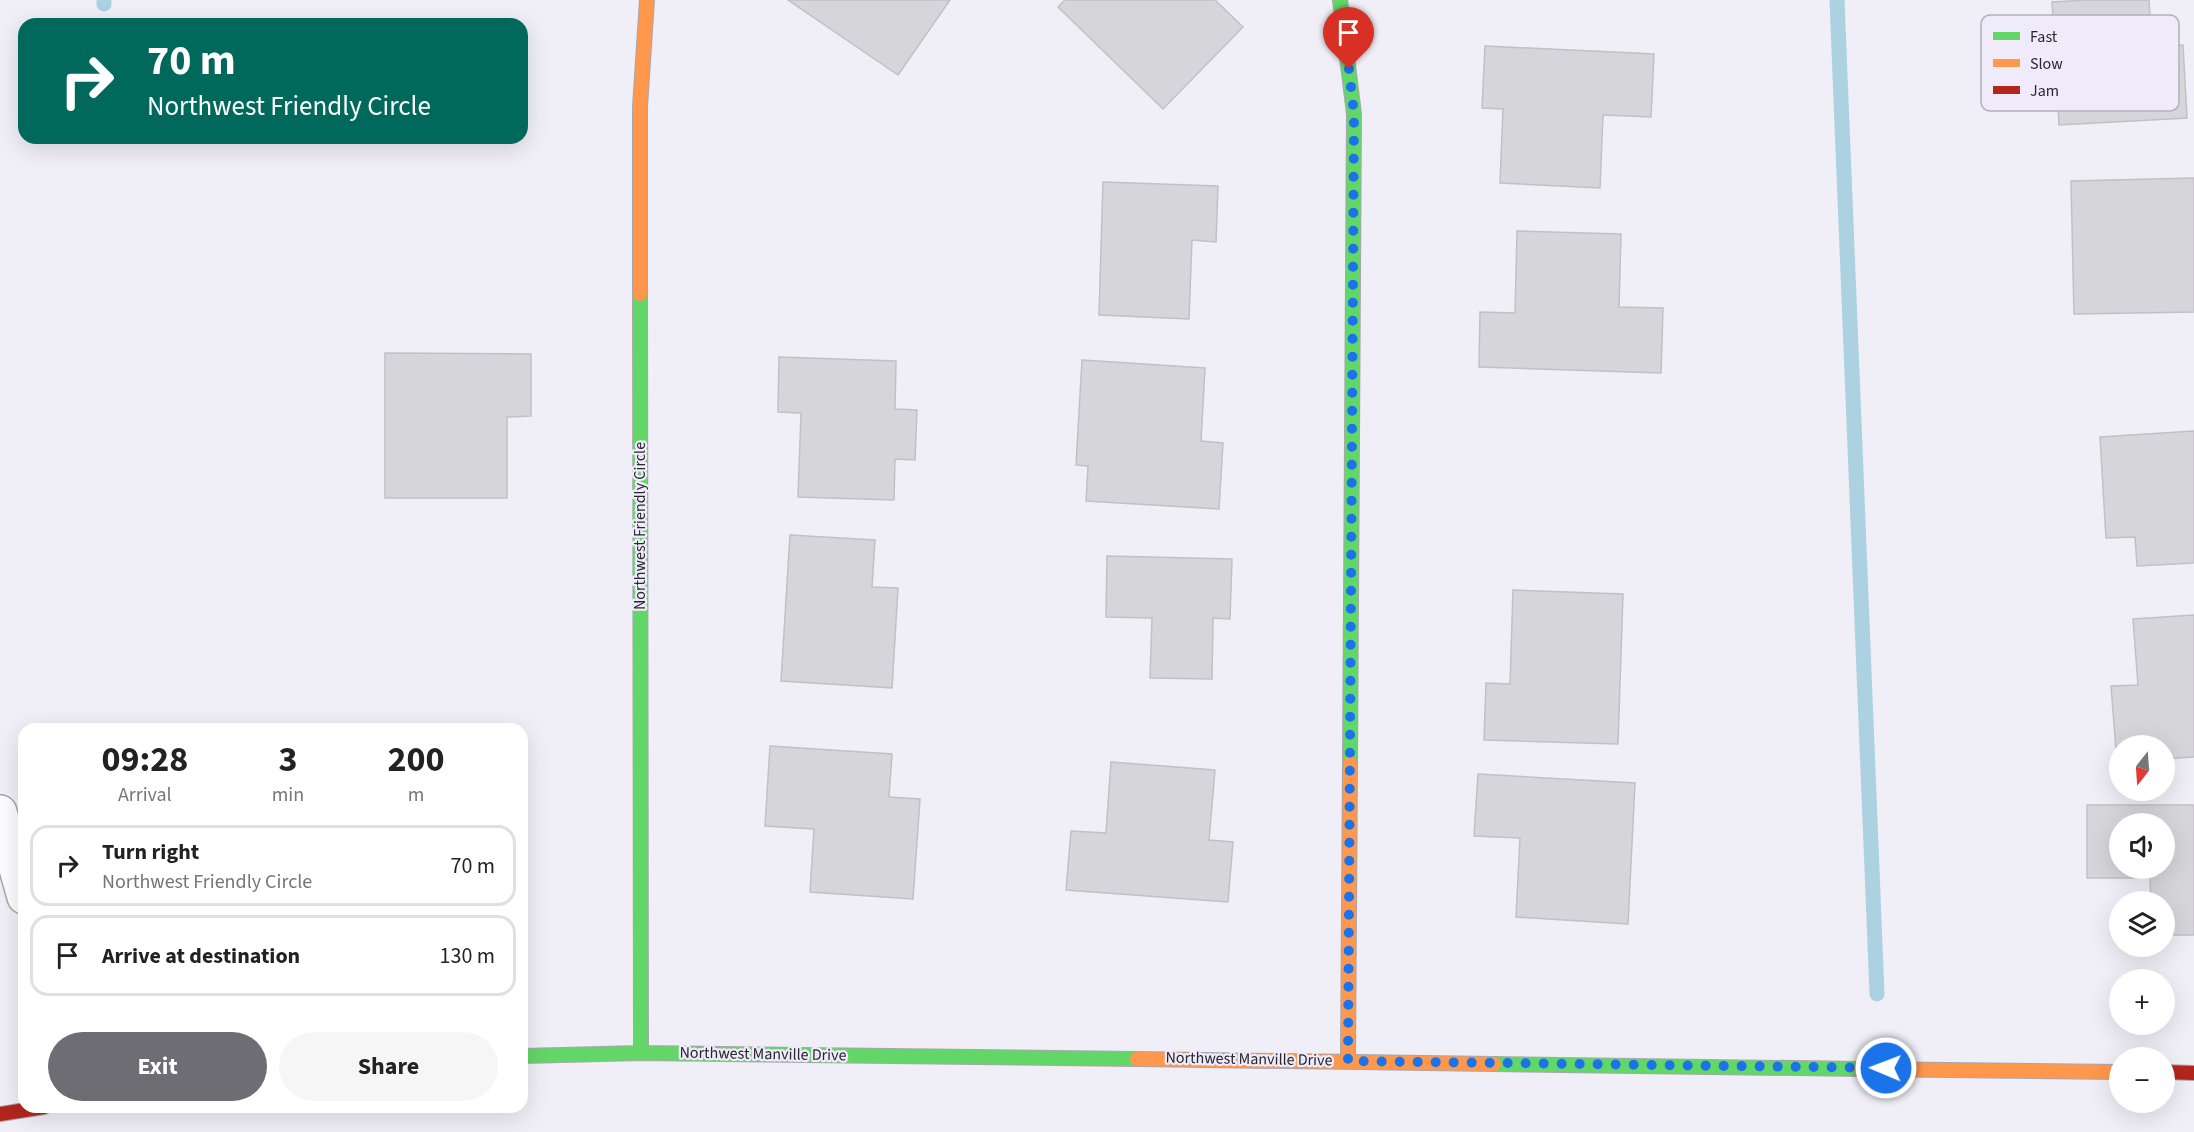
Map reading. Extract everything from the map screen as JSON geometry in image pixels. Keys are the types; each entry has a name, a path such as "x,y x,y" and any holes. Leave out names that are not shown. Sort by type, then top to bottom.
{"street":[{"name":"Northwest Friendly Circle","path":"640,1053 640,107 647,0"},
{"path":"1340,0 1354,114 1348,1061"},
{"path":"0,812 18,876"},
{"name":"Northwest Manville Drive","path":"528,1056 640,1053 2109,1072"},
{"path":"2175,1072 2194,1073"},
{"path":"0,1114 18,1111"}],"building":[{"path":"788,0 950,0 898,75"},
{"path":"1065,0 1215,0 1243,27 1163,109 1058,7"},
{"path":"2149,0 2150,15 2053,15 2052,2"},
{"path":"2179,45 2183,45 2187,118 2059,125 2058,111 2179,111"},
{"path":"1485,46 1654,54 1651,117 1603,115 1600,188 1500,183 1503,109 1482,108"},
{"path":"2194,178 2194,312 2074,314 2071,181"},
{"path":"1103,182 1218,186 1216,242 1192,240 1189,319 1099,315"},
{"path":"1517,231 1621,234 1619,307 1663,308 1661,373 1479,367 1480,312 1515,313"},
{"path":"385,353 531,354 531,416 507,417 507,498 385,498"},
{"path":"779,357 896,361 895,409 917,410 915,460 895,459 894,500 798,497 801,413 778,412"},
{"path":"1082,360 1205,368 1201,441 1223,443 1219,509 1086,501 1088,466 1076,465"},
{"path":"2194,431 2194,563 2137,566 2135,537 2106,538 2100,437"},
{"path":"790,535 875,540 872,587 898,588 892,688 781,681"},
{"path":"1107,556 1232,559 1230,619 1213,618 1212,679 1150,678 1152,618 1106,617"},
{"path":"1513,590 1623,594 1618,744 1484,740 1486,683 1510,684"},
{"path":"2194,615 2194,757 2175,758 2175,735 2115,735 2111,686 2138,685 2133,619"},
{"path":"770,746 892,754 889,797 920,799 913,899 810,892 814,829 765,826"},
{"path":"1111,762 1215,770 1209,840 1233,842 1228,902 1066,890 1071,831 1106,833"},
{"path":"1478,774 1635,783 1628,924 1516,917 1520,838 1474,836"},
{"path":"2087,805 2194,805 2194,935 2175,935 2175,891 2151,891 2150,879 2175,879 2175,813 2109,813 2109,878 2087,878"}],"waterway":[{"path":"1837,0 1877,994"}],"traffic: fast":[{"path":"1340,0 1354,114 1350,763"},
{"path":"640,294 641,1053"},
{"path":"528,1056 641,1053 1137,1059"},
{"path":"1494,1064 1861,1069"}],"traffic: slow":[{"path":"640,294 640,107 647,0"},
{"path":"1348,1061 1350,763"},
{"path":"1137,1059 1494,1064"},
{"path":"1861,1069 2109,1072"}],"traffic: jam":[{"path":"2175,1072 2194,1073"},
{"path":"0,1114 18,1111"}],"route":[{"path":"1349,69 1354,114 1348,1061 1886,1068"}]}
